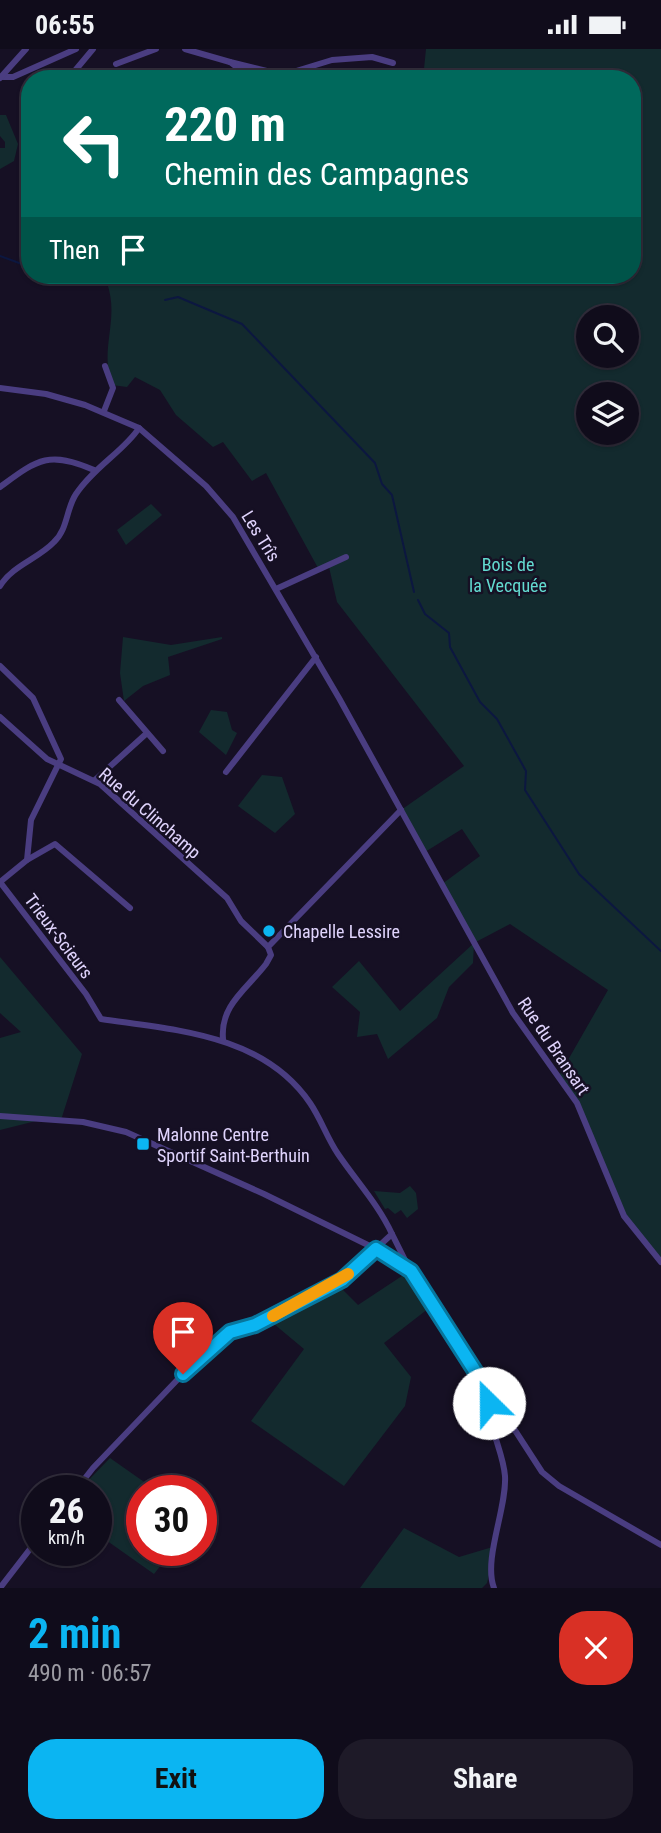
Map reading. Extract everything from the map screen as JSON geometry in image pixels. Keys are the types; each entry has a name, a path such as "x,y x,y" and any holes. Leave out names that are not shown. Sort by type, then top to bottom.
{"street":[{"path":"1,78 26,49"},
{"path":"30,70 76,49"},
{"path":"76,70 93,49"},
{"path":"116,64 156,49"},
{"path":"185,49 263,70"},
{"path":"299,70 332,60 372,57 394,63"},
{"path":"230,62 240,70"},
{"path":"1,78 21,74"},
{"path":"104,411 113,388 105,366"},
{"name":"Les Trîs","path":"0,388 46,394 104,411 139,428 217,497 246,537 401,810"},
{"path":"0,586 5,578 60,535 75,496 94,470 139,428"},
{"path":"0,487 27,466 44,460 76,462 94,470"},
{"path":"276,589 346,557"},
{"path":"226,772 316,657"},
{"path":"0,666 33,698 61,759 31,820 27,860"},
{"path":"119,700 163,751"},
{"name":"Rue du Clinchamp","path":"0,717 43,756 94,781 227,898 241,921 268,947"},
{"path":"94,781 147,733"},
{"path":"401,810 268,947 271,955 266,964 226,1011 222,1023 223,1039 264,1062 301,1092 336,1152 377,1204 411,1271 491,1396 547,1477 661,1545"},
{"name":"Rue du Bransart","path":"401,810 513,1013 578,1103 624,1216 661,1262"},
{"path":"27,860 55,845 67,851 130,908"},
{"name":"Trieux-Scieurs","path":"27,860 1,882 86,994 97,1016 223,1039"},
{"path":"0,1116 83,1122 126,1132 376,1249 411,1271"},
{"path":"90,1475 202,1354 230,1332 255,1325 342,1280 392,1234"},
{"path":"491,1396 494,1434 505,1476 493,1565 495,1588"},
{"path":"0,1588 21,1561"}],"green space":[{"name":"Bois de la Vecquée","path":"426,49 661,49 661,1262 624,1216 585,1119 560,1074 608,990 510,924 474,943 442,884 480,856 462,829 425,852 401,810 464,766 337,602 329,567 318,568 266,473 252,481 223,442 213,447 176,415 160,390 135,377 127,387 112,385 108,359 111,309 107,284 641,284 641,70 424,70"},
{"path":"0,115 6,115 18,144 14,161 0,169 0,148 5,148 5,142 0,136"},
{"path":"151,504 162,515 126,545 117,530"},
{"path":"123,637 171,645 222,639 168,657 170,675 143,686 124,701 120,673"},
{"path":"211,710 227,712 232,730 237,733 226,755 199,732"},
{"path":"262,775 282,777 295,814 275,833 238,806"},
{"path":"474,943 473,963 449,987 437,1018 388,1059 377,1034 357,1037 360,1012 332,987 359,961 400,1011"},
{"path":"0,957 82,1054 61,1120 36,1121 0,1130 0,1038 21,1032 0,1013"},
{"path":"410,1186 416,1193 418,1209 407,1218 401,1210 395,1214 388,1208 385,1209 374,1191 400,1193"},
{"path":"411,1270 433,1305 384,1343 411,1377 405,1406 344,1486 251,1421 304,1349 268,1319 336,1283 358,1305"},
{"path":"110,1458 134,1475 126,1475 126,1554 112,1544 112,1475 94,1475"},
{"path":"404,1528 459,1557 496,1546 487,1583 482,1588 360,1588"},
{"path":"143,1566 160,1566 154,1574"}],"waterway":[{"path":"0,256 21,264"},
{"path":"165,300 178,297 242,324 375,463 382,484 392,495 414,592"},
{"path":"418,600 425,614 449,633 450,647 480,702 497,719 526,771 525,790 579,874 661,951"}],"slow traffic":[{"path":"273,1316 342,1280 348,1274"}],"place":[{"name":"Chapelle Lessire","path":"269,931"},
{"name":"Malonne Centre Sportif Saint-Berthuin","path":"143,1144"}],"route":[{"path":"183,1374 202,1354 230,1332 255,1325 286,1311 342,1280 376,1249 411,1271 491,1396 489,1403"}]}
